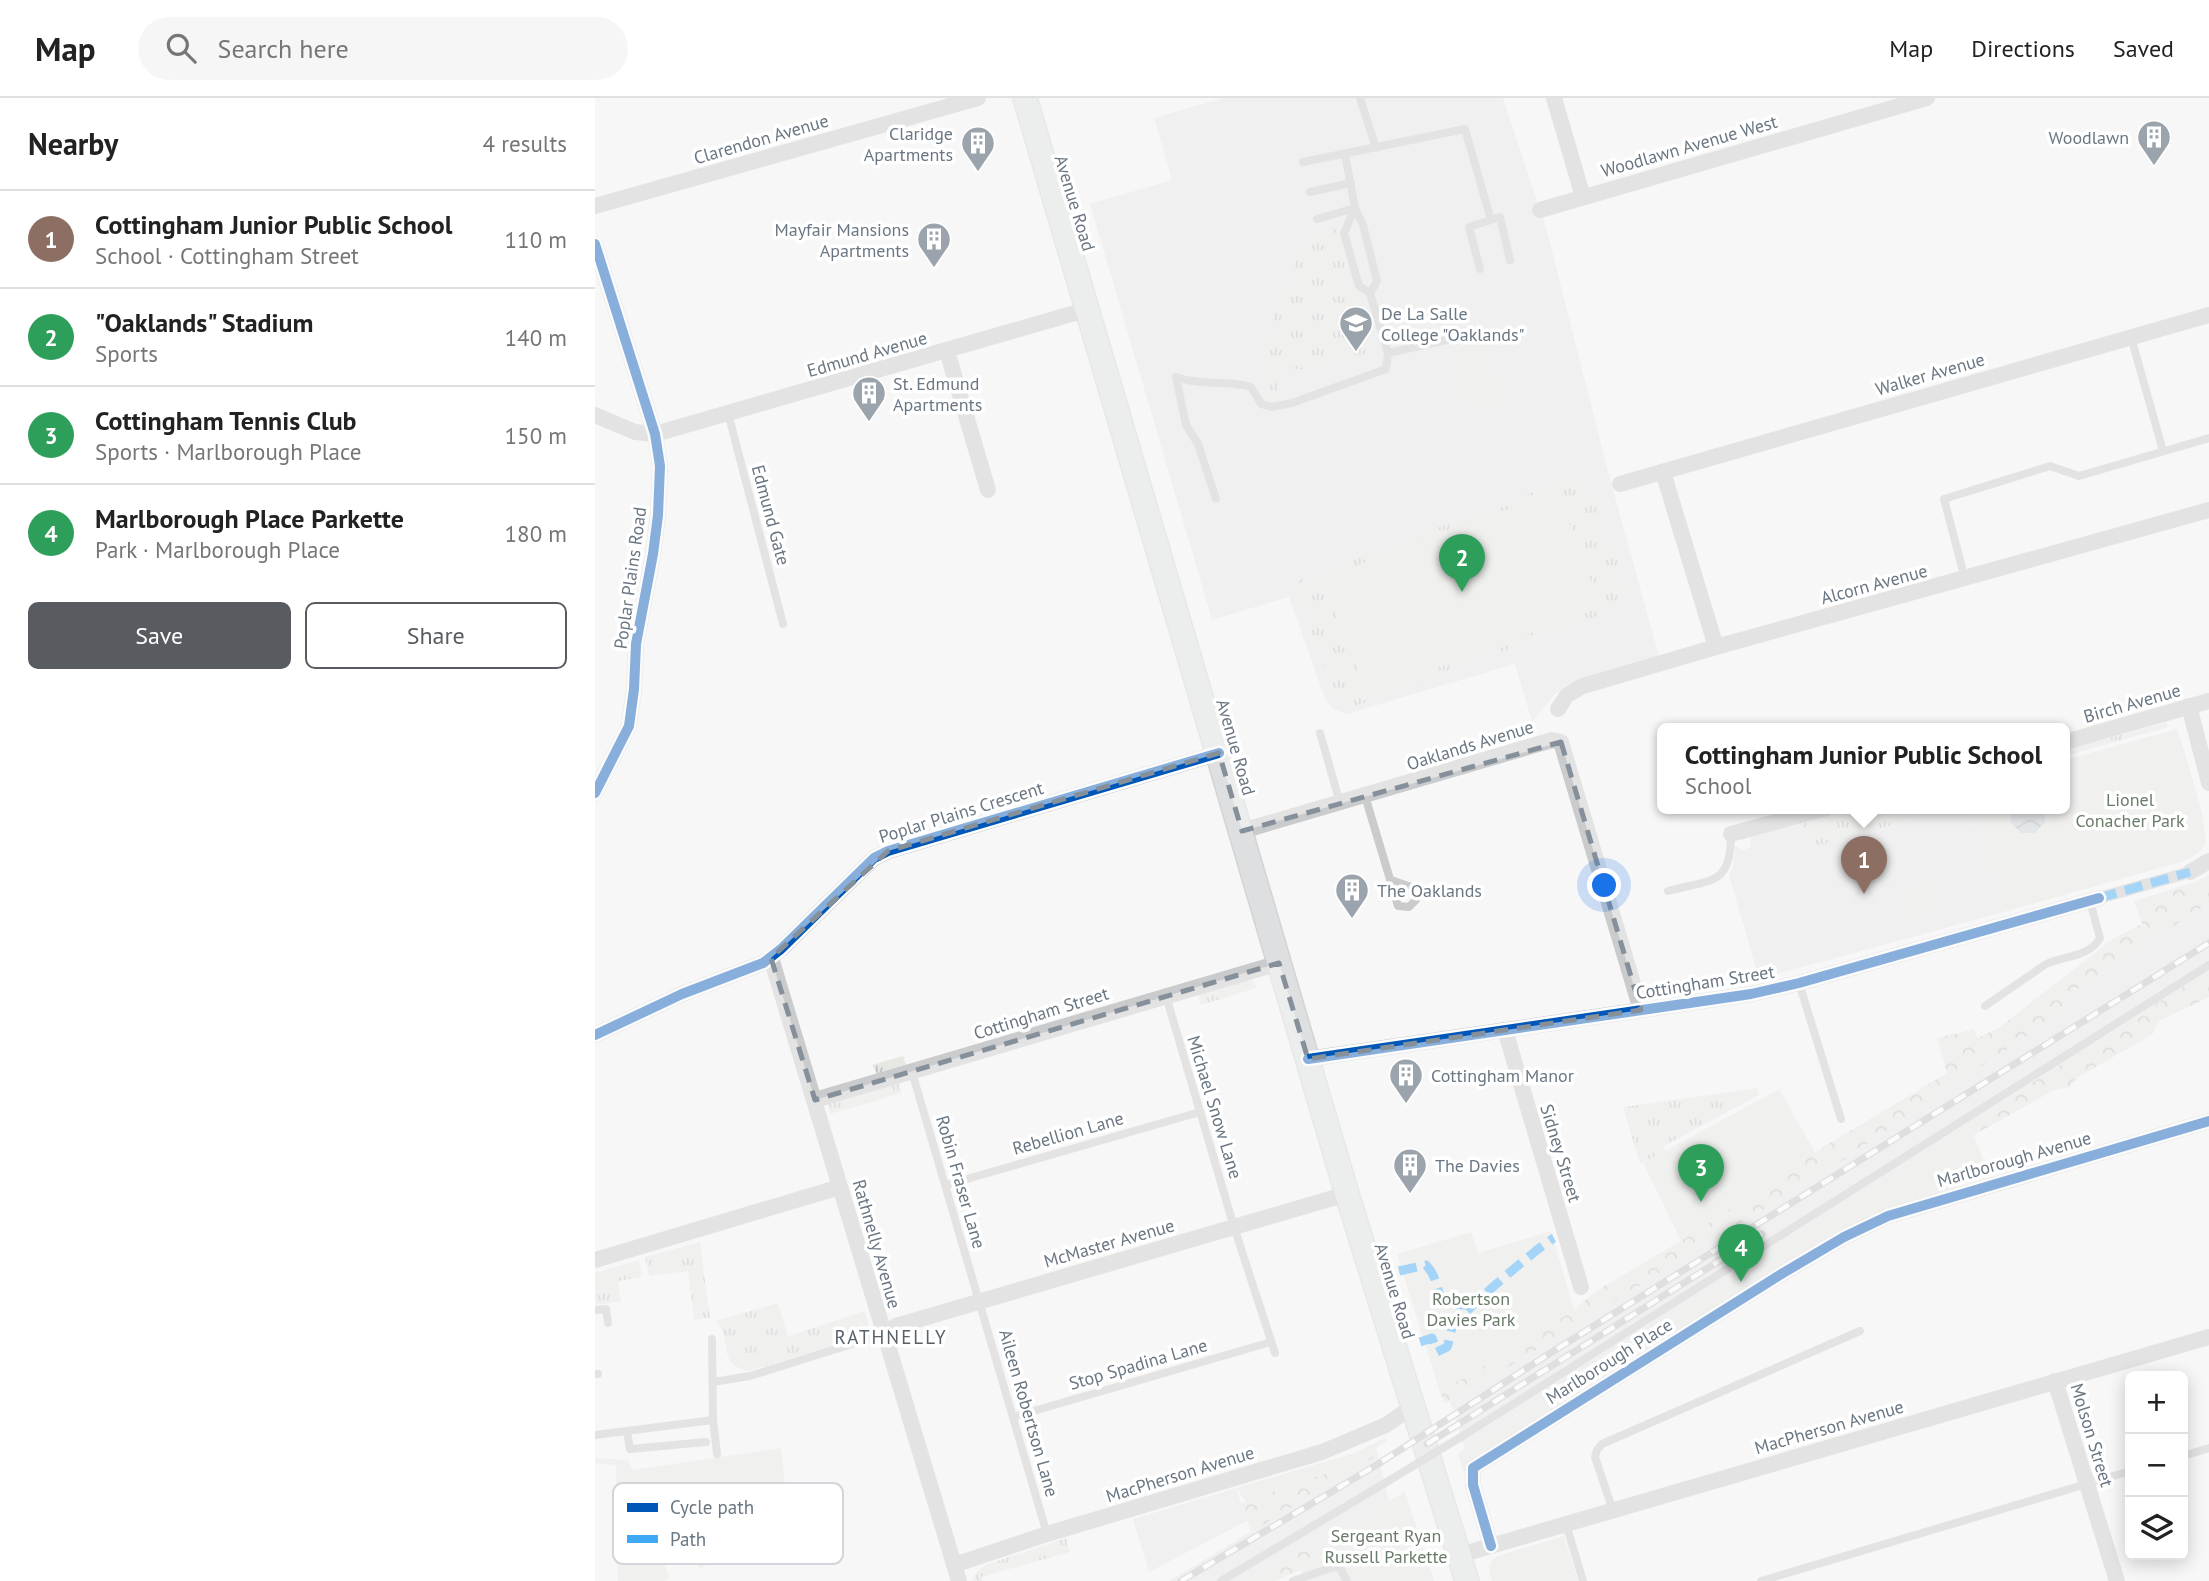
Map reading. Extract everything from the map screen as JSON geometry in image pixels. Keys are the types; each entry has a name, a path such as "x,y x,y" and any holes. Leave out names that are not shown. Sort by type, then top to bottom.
{"main road":[{"name":"Avenue Road","path":"1025,98 1347,1194 1468,1581"}],"street":[{"name":"Clarendon Avenue","path":"595,206 978,98"},
{"name":"Woodlawn Avenue West","path":"1554,98 1583,197"},
{"name":"Woodlawn Avenue West","path":"1540,210 1927,98"},
{"name":"Poplar Plains Road","path":"595,244 655,434 660,466 658,514 636,644 635,689 629,726 595,793"},
{"name":"Edmund Avenue","path":"655,434 1089,309"},
{"name":"Walker Avenue","path":"1620,484 2209,315"},
{"path":"947,351 988,490"},
{"path":"595,415 635,432 655,434"},
{"path":"1663,472 1716,647"},
{"name":"Alcorn Avenue","path":"1559,709 1567,695 1583,687 1716,647 2209,510"},
{"name":"Birch Avenue","path":"2070,741 2209,701"},
{"path":"2189,706 2209,783"},
{"name":"Oaklands Avenue","path":"1242,831 1552,740 1560,742 1641,1010"},
{"name":"Poplar Plains Crescent","path":"595,1035 683,994 771,958 874,858 888,851 1219,753"},
{"path":"1731,834 1805,814"},
{"path":"2094,899 2190,872 2209,861"},
{"name":"Cottingham Street","path":"1308,1059 1751,994 1799,983 2094,899"},
{"name":"Rathnelly Avenue","path":"771,958 957,1573"},
{"name":"Cottingham Street","path":"815,1100 1279,963"},
{"name":"Sidney Street","path":"1505,1030 1581,1287"},
{"name":"Marlborough Avenue","path":"1834,1243 1888,1216 2209,1121"},
{"path":"595,1260 840,1187"},
{"name":"McMaster Avenue","path":"884,1334 896,1326 1347,1194"},
{"name":"Marlborough Place","path":"1490,1546 1473,1485 1473,1468 1834,1243"},
{"name":"MacPherson Avenue","path":"1460,1555 2209,1337"},
{"name":"Molson Street","path":"2055,1381 2117,1581"},
{"name":"MacPherson Avenue","path":"957,1573 1047,1534 1322,1452 1387,1425 1412,1407"}],"lane":[{"path":"1360,98 1376,149"},
{"path":"1303,162 1465,129 1491,220"},
{"path":"1345,154 1356,208 1377,281 1370,293"},
{"path":"1310,192 1351,183"},
{"path":"1317,219 1356,208"},
{"path":"1216,499 1198,444 1186,425 1176,377 1192,383 1241,384 1251,387 1261,404 1272,407 1292,403 1386,369 1388,353 1370,293 1359,286 1345,233 1356,208"},
{"path":"1480,270 1469,227 1500,217 1510,260"},
{"path":"1388,353 1469,335"},
{"path":"2131,337 2163,451"},
{"name":"Edmund Gate","path":"728,413 783,624"},
{"path":"1965,579 1944,499 2050,466 2079,476 2209,438"},
{"path":"1320,733 1341,803"},
{"path":"1365,796 1391,880"},
{"path":"1668,891 1720,877 1728,865 1731,834"},
{"path":"1985,1006 2046,964 2077,955 2098,943 2101,938 2094,899"},
{"path":"1221,1581 1461,1437 2209,965"},
{"path":"1799,983 1841,1119"},
{"name":"Michael Snow Lane","path":"1166,996 1234,1227 1275,1353"},
{"name":"Robin Fraser Lane","path":"912,1072 980,1301"},
{"name":"Rebellion Lane","path":"946,1185 1200,1112"},
{"name":"Aileen Robertson Lane","path":"980,1301 1047,1534"},
{"path":"595,1310 606,1309 608,1323"},
{"path":"1613,1511 1595,1457 1602,1444 1860,1331"},
{"path":"713,1381 750,1377 884,1334"},
{"path":"712,1339 713,1420 717,1454"},
{"name":"Stop Spadina Lane","path":"1013,1417 1271,1342"},
{"path":"595,1435 713,1420"},
{"path":"627,1431 630,1449 706,1442"},
{"path":"2188,1454 2209,1448"},
{"path":"1761,1581 2125,1473"},
{"path":"1566,1524 1583,1581"},
{"path":"1293,1581 1333,1567 1340,1568 1347,1581"}],"highlighted area":[{"path":"1561,742 1641,1010 1308,1059 1279,963 815,1100 771,958 888,851 1219,753 1242,831"}],"shaded area":[{"name":"De La Salle College \"Oaklands\"","path":"1223,98 1503,98 1547,231 1609,475 1659,656 1565,686 1532,722 1515,664 1347,714 1332,708 1324,696 1289,597 1212,620 1090,204 1172,180 1154,118"},
{"path":"1835,814 1972,814 2000,913 1759,979 1729,875 1733,867 1735,845 1743,850 1751,847 1751,837"},
{"path":"2209,903 2209,970 1465,1449 1450,1401 1821,1175 2062,1012 2076,990"},
{"path":"1378,1455 1389,1501 1323,1545 1290,1556 1245,1581 1169,1581"},
{"path":"1236,1488 1247,1521 1149,1572 1133,1519"},
{"path":"1344,1557 1351,1581 1304,1581 1301,1570"}],"green space":[{"path":"1333,228 1338,232 1372,351 1320,371 1275,367 1279,397 1277,401 1264,394 1261,378 1263,354 1281,296 1307,234"},
{"path":"1483,337 1508,402 1468,417 1444,352"},
{"path":"1566,480 1582,483 1594,495 1627,586 1624,599 1619,605 1608,612 1353,707 1344,707 1336,701 1295,594 1296,584 1303,578"},
{"path":"1557,491 1601,607 1367,694 1323,578"},
{"path":"2168,722 2166,728 2070,755 2070,749"},
{"name":"Lionel Conacher Park","path":"2177,729 2195,788 2205,844 2201,850 2184,861 2000,913 1972,814 2070,814 2070,759"},
{"path":"1836,814 1916,814 1917,818 1816,846 1808,846 1801,824"},
{"path":"2209,875 2209,903 2076,990 2062,1012 1821,1175 1445,1404 1440,1392 1574,1310 1596,1291 1681,1241 1815,1152 1947,1073 1937,1038 1974,1029 1977,1038 1997,1029 2114,938 2142,924 2134,901"},
{"path":"1925,880 1938,882 1939,906 1899,923 1898,912 1904,891 1912,883"},
{"path":"2209,970 2209,997 2157,1022 2153,1034 2077,1078 2070,1087 2054,1090 1974,1135 1966,1125"},
{"path":"1248,980 1254,981 1257,988 1201,1005 1198,995"},
{"path":"903,1056 906,1065 877,1074 872,1065"},
{"path":"899,1083 902,1093 830,1114 829,1104"},
{"path":"1757,1088 1759,1095 1664,1146 1665,1151 1640,1164 1623,1107"},
{"path":"1779,1089 1815,1152 1681,1241 1643,1163"},
{"path":"1966,1125 1974,1135 1989,1176 1880,1212 1468,1464 1464,1474 1458,1454"},
{"name":"Robertson Davies Park","path":"1551,1231 1574,1310 1440,1392 1397,1254 1471,1232 1478,1253"},
{"path":"700,1242 710,1318 694,1320 688,1271 649,1276 645,1257"},
{"path":"639,1260 642,1277 618,1281 621,1302 595,1305 595,1273"},
{"path":"778,1303 788,1336 865,1311 869,1324 867,1328 870,1331 864,1337 748,1371 738,1368 728,1357 724,1335 716,1321"},
{"path":"1385,1438 1387,1441 1344,1468 1246,1502 1236,1488 1354,1453"},
{"path":"1376,1447 1378,1455 1251,1532 1241,1503 1344,1468"},
{"path":"781,1448 785,1483 616,1483 616,1465 595,1463 595,1458 628,1460 633,1470"},
{"name":"Sergeant Ryan Russell Parkette","path":"1405,1491 1434,1581 1351,1581 1344,1558 1329,1562 1323,1545"},
{"path":"1564,1536 1578,1581 1492,1581 1489,1567 1497,1556"},
{"path":"1066,1538 1070,1552 981,1577 982,1581 972,1581 976,1572 985,1565"},
{"path":"1323,1545 1329,1562 1275,1581 1245,1581 1290,1556"},
{"path":"618,1564 664,1564 669,1578 664,1581 618,1581"},
{"path":"697,1564 710,1564 699,1569"}],"water":[{"path":"2010,814 2045,814 2045,822 2035,833 2021,833 2011,823"}],"railway":[{"path":"1181,1581 1375,1466 1552,1352 2209,943"},
{"path":"1427,1444 1762,1234"}],"marked path":[{"path":"2099,898 2190,872"},
{"path":"1437,1352 1447,1347 1453,1326 1470,1308 1518,1265 1554,1238"},
{"path":"1399,1271 1426,1265 1443,1299 1459,1305 1475,1305"},
{"path":"1420,1342 1432,1338 1434,1344"}],"cycle path":[{"path":"595,244 655,434 660,466 658,515 636,644 629,726 595,793"},
{"path":"595,1035 682,994 763,963 781,949 874,858 888,851 1219,753"},
{"path":"1308,1059 1751,994 1799,983 2099,898"},
{"path":"1491,1546 1473,1485 1473,1468 1783,1273 1844,1237 1888,1216 2209,1121"}],"place":[{"name":"Woodlawn","path":"2154,167"},
{"name":"Claridge Apartments","path":"978,173"},
{"name":"Mayfair Mansions Apartments","path":"934,269"},
{"name":"De La Salle College \"Oaklands\"","path":"1356,353"},
{"name":"St. Edmund Apartments","path":"869,423"},
{"name":"\"Oaklands\" Stadium","path":"1462,592"},
{"name":"Cottingham Junior Public School","path":"1864,894"},
{"name":"The Oaklands","path":"1352,920"},
{"name":"Cottingham Manor","path":"1406,1105"},
{"name":"The Davies","path":"1410,1195"},
{"name":"Cottingham Tennis Club","path":"1701,1202"},
{"name":"Marlborough Place Parkette","path":"1741,1282"}],"district":[{"name":"RATHNELLY","path":"891,1337"}]}
